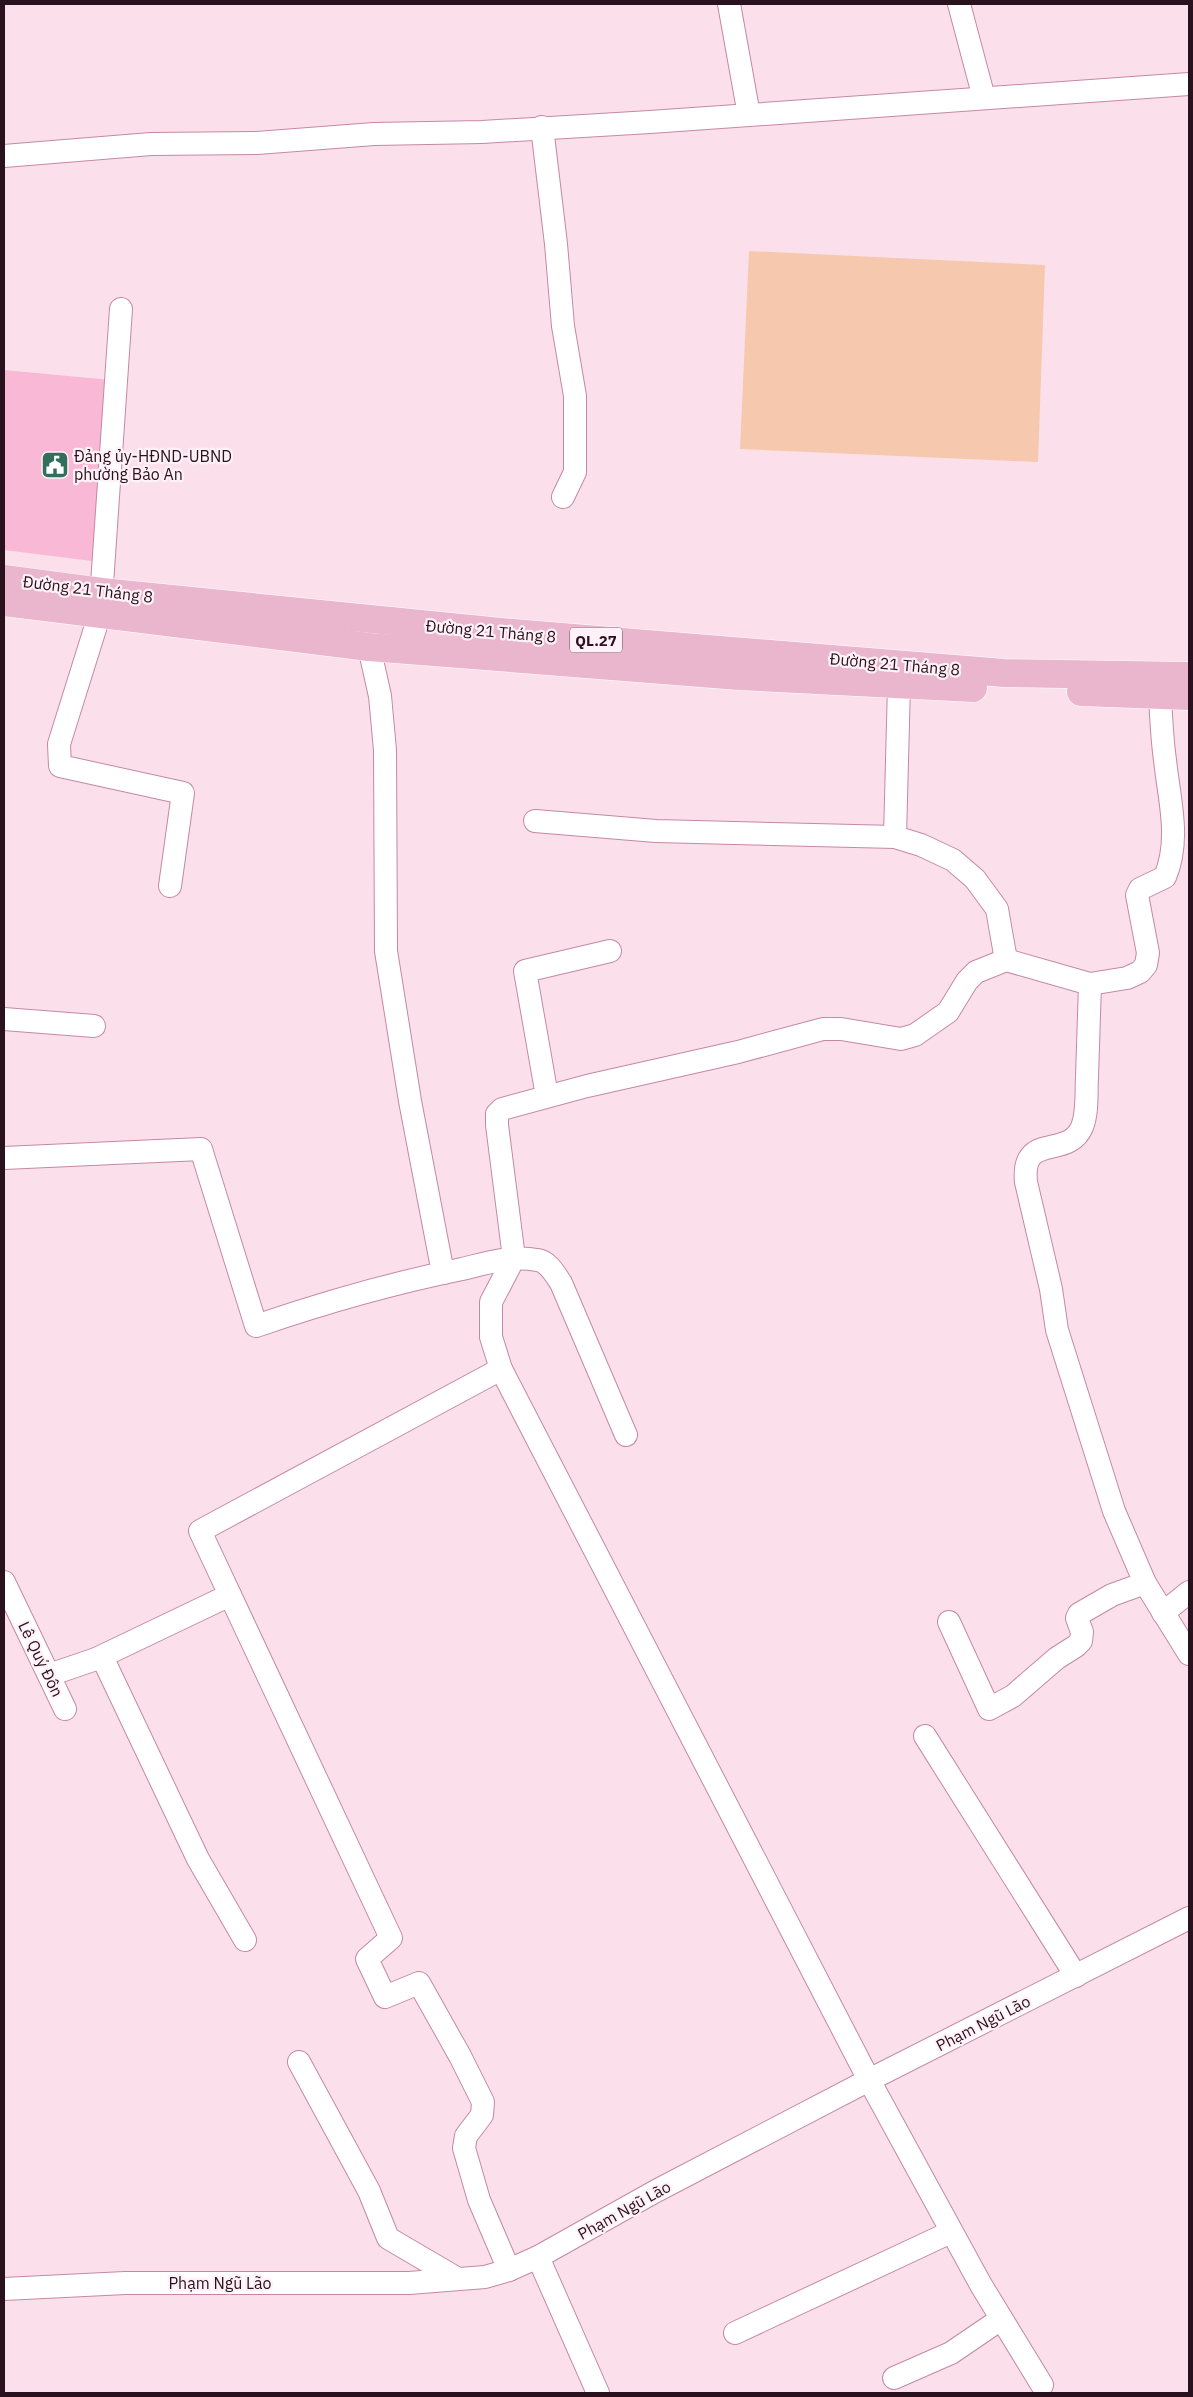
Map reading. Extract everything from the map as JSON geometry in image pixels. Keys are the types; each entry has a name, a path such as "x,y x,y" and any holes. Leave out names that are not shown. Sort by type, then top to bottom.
{"main road":[{"name":"Đường 21 Tháng 8","path":"4,579 101,602 369,647 739,676 899,685 1189,696"},
{"name":"Đường 21 Tháng 8","path":"4,602 101,602 1004,673 1189,676"}],"street":[{"path":"729,4 749,115"},
{"path":"959,4 984,98"},
{"path":"4,156 151,144 257,143 374,134 482,132 1189,84"},
{"path":"542,127 556,244 563,326 576,396 575,472 563,497"},
{"path":"121,309 101,602 59,744 60,766 183,793 170,886"},
{"path":"369,647 380,696 385,750 386,951 410,1101 443,1272"},
{"path":"895,837 899,685"},
{"path":"1042,2385 951,2232 869,2080 501,1369 491,1337 491,1302 514,1258 497,1114 502,1109 547,1096 738,1052 823,1029 841,1028 901,1039 914,1035 948,1012 967,980 976,972 1006,960 1090,984 1127,978 1140,972 1146,965 1148,953 1137,895 1140,888 1165,878 1170,861 1174,830 1173,807 1162,732 1160,695"},
{"path":"535,821 656,831 895,837 921,845 953,860 975,879 997,909 1006,960"},
{"path":"547,1096 525,971 610,951"},
{"path":"1090,984 1086,1107 1082,1128 1064,1144 1035,1152 1028,1159 1025,1169 1057,1330 1114,1511 1145,1583 1189,1654"},
{"path":"4,1019 94,1026"},
{"path":"4,1158 201,1149 256,1326 315,1306 443,1272 514,1258 540,1260 552,1270 561,1283 626,1435"},
{"path":"501,1369 200,1532 391,1938 366,1959 385,1997 419,1984 460,2056 483,2102 482,2115 466,2136 464,2148 479,2200 510,2270"},
{"name":"Lê Quý Đôn","path":"4,1582 65,1709"},
{"path":"949,1622 989,1709 1013,1696 1057,1658 1081,1641 1082,1632 1076,1618 1079,1614 1112,1595 1145,1583"},
{"path":"1163,1612 1189,1592"},
{"path":"49,1675 96,1659 230,1595"},
{"path":"96,1659 104,1661 112,1676 198,1859 245,1940"},
{"path":"925,1736 1076,1976"},
{"name":"Phạm Ngũ Lão","path":"4,2289 125,2284 409,2283 485,2277 510,2270 538,2257 656,2191 869,2080 1189,1918"},
{"path":"299,2062 369,2191 388,2238 458,2279"},
{"path":"735,2333 951,2232"},
{"path":"538,2257 598,2393"},
{"path":"894,2378 951,2354 1001,2318"}],"shaded area":[{"path":"749,251 1045,265 1038,462 740,449"}],"building":[{"name":"Đảng ủy-HĐND-UBND phường Bảo An","path":"4,370 111,380 100,562 4,550"}],"place":[{"name":"Đảng ủy-HĐND-UBND phường Bảo An","path":"55,465"}]}
